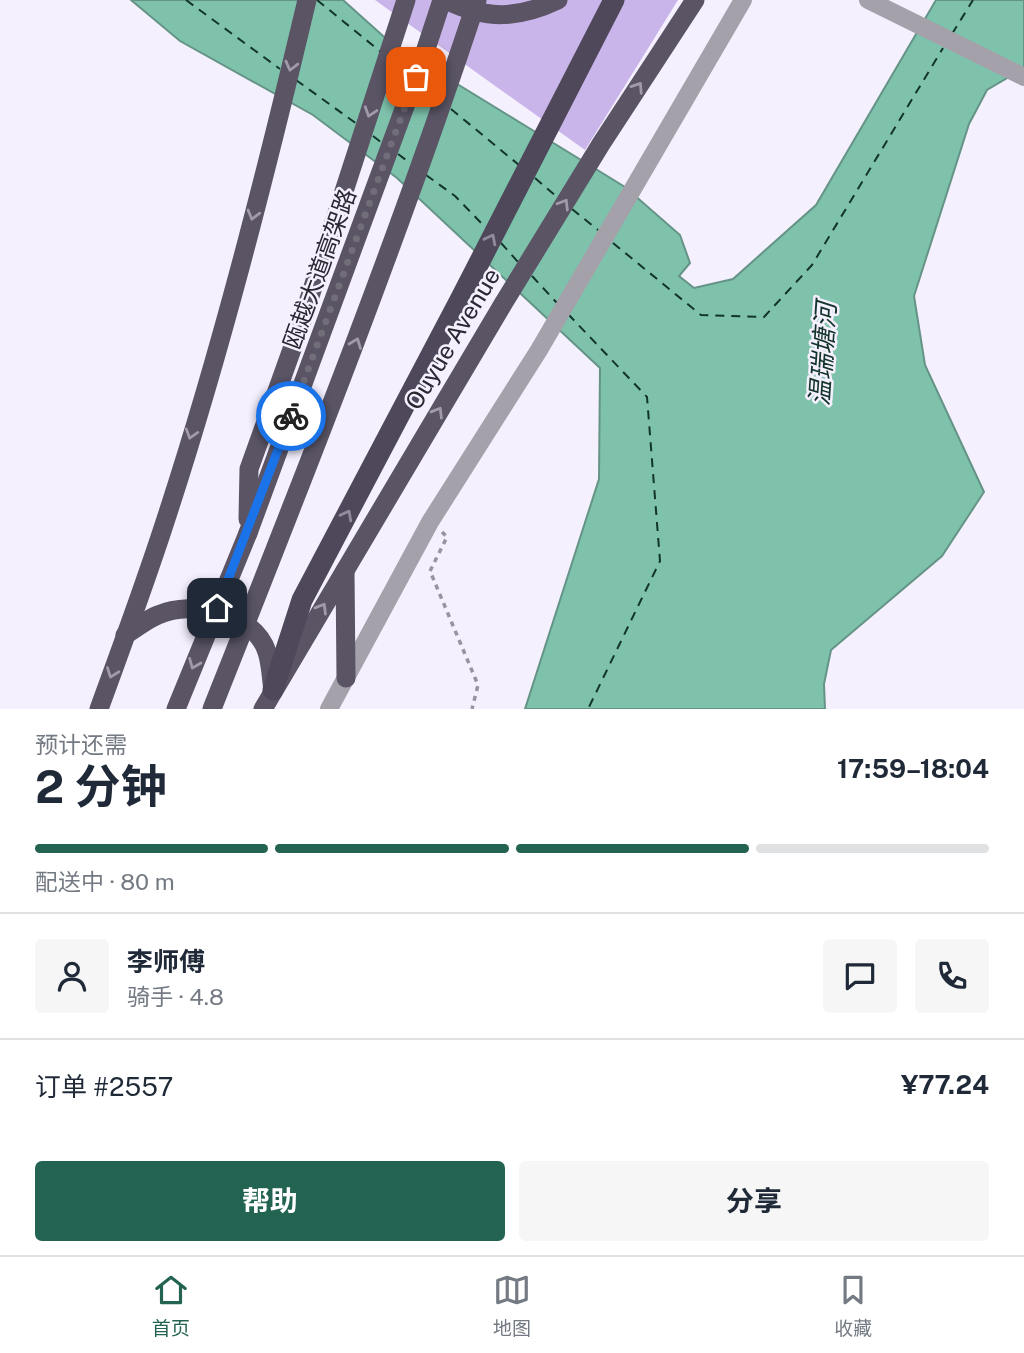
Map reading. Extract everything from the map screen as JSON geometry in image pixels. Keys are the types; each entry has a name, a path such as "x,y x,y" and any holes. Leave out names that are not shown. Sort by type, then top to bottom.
{"highway":[{"path":"99,709 171,502 271,150 307,0"},
{"path":"248,533 249,469 301,324 406,0"},
{"path":"444,0 463,9 497,16 532,12 558,0"},
{"name":"瓯越大道高架路","path":"176,709 248,533 444,0"},
{"path":"212,709 332,407 409,200 477,0"},
{"path":"268,700 302,600 614,0"},
{"name":"Ouyue Avenue","path":"268,700 503,304 601,144 695,0"},
{"path":"345,569 346,678"},
{"path":"125,635 158,615 179,610 201,609 230,615 253,631 267,651 268,700"}],"street":[{"path":"329,709 430,522 539,350 743,0"},
{"path":"867,0 1024,77"}],"path":[{"path":"430,522 447,537 430,571 478,685 472,709"}],"shaded area":[{"path":"375,0 678,0 585,150"}],"water":[{"name":"温瑞塘河","path":"131,0 343,0 392,44 625,187 680,235 690,263 679,276 694,288 733,279 816,205 936,0 1024,0 1024,68 987,90 969,124 914,296 925,365 984,492 942,556 831,650 824,684 825,709 525,709 599,479 600,368 397,178 313,115 180,41"}],"ferry route":[{"path":"186,0 280,69"},
{"path":"317,0 381,52"},
{"path":"952,34 973,0"},
{"path":"613,243 701,315 764,317 812,265 943,48"},
{"path":"394,63 408,75"},
{"path":"296,80 357,124"},
{"path":"421,85 435,97"},
{"path":"451,109 519,165"},
{"path":"373,136 382,143"},
{"path":"398,154 410,163"},
{"path":"426,175 455,196 487,229"},
{"path":"535,178 557,197"},
{"path":"572,209 598,230"},
{"path":"501,243 518,262"},
{"path":"532,276 557,303"},
{"path":"568,314 647,397 660,561 588,709"}],"way so far":[{"path":"291,416 416,77"}],"route":[{"path":"217,608 291,416"}]}
